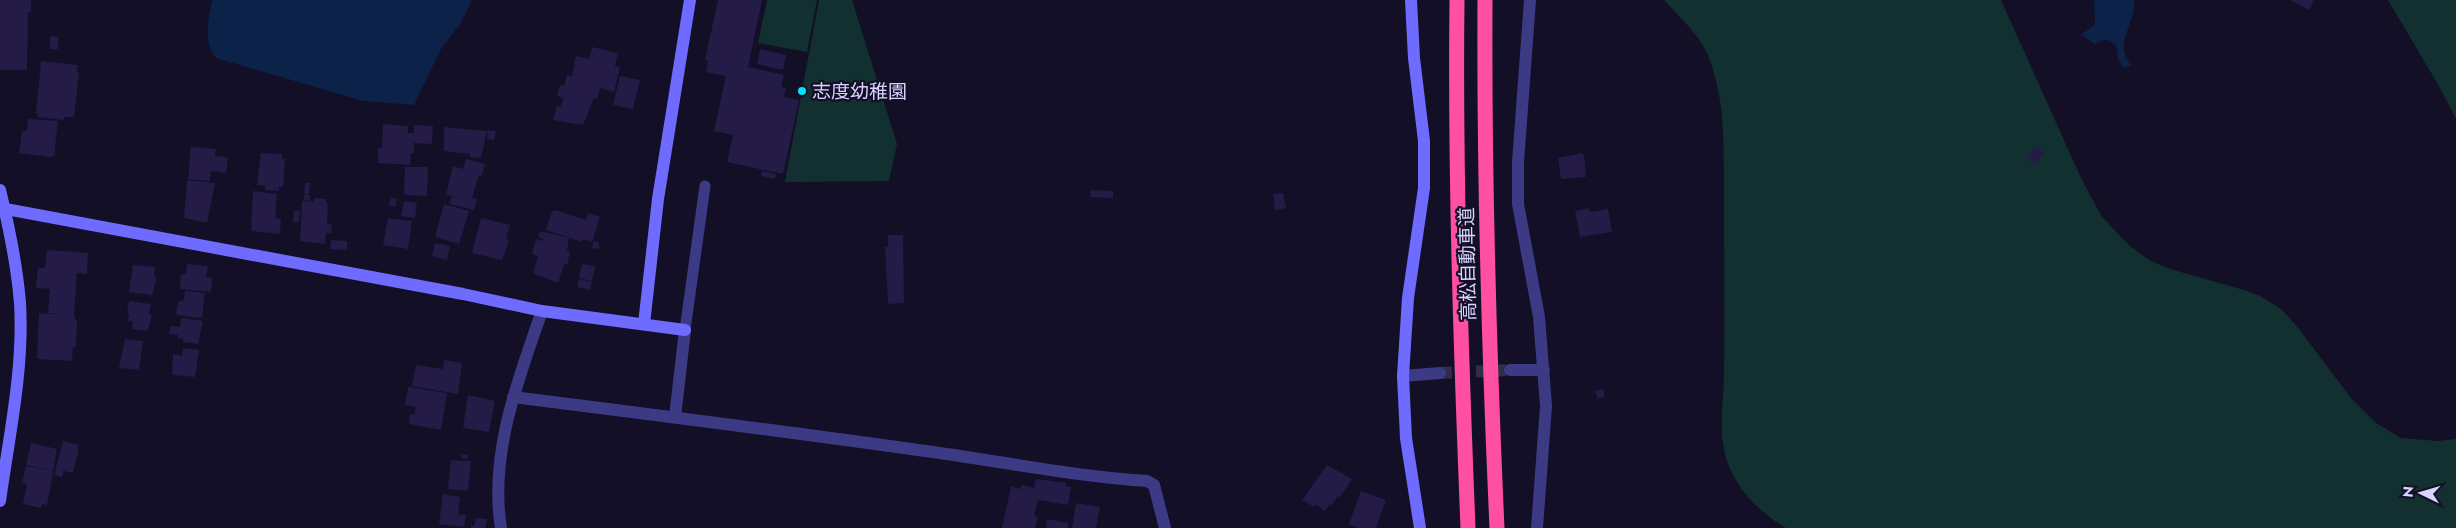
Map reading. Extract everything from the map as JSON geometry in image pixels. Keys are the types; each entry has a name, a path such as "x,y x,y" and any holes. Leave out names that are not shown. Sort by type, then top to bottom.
{"highway":[{"name":"高松自動車道","path":"1457,0 1456,136 1461,351 1468,528"},
{"name":"高松自動車道","path":"1485,0 1484,113 1489,343 1497,528"}],"street":[{"path":"644,324 658,199 690,0"},
{"path":"1411,0 1414,58 1424,141 1424,188 1408,298 1403,376 1406,438 1420,528"},
{"path":"1530,0 1518,162 1518,204 1539,316 1544,370 1546,406 1537,528"},
{"path":"0,190 2,208 13,248 20,304 18,379 0,500"},
{"path":"2,208 542,311 685,330 675,417"},
{"path":"501,528 497,503 507,419 542,311"},
{"path":"1510,370 1544,370"},
{"path":"1403,376 1440,373"},
{"path":"513,397 675,417 1045,468 1092,478 1147,481 1154,485 1165,528"}],"lane":[{"path":"685,330 705,186"}],"green space":[{"path":"767,0 817,0 807,52 758,43"},
{"path":"819,0 852,0 897,144 889,181 785,182"},
{"path":"1664,0 2001,0 2081,178 2102,217 2130,246 2149,260 2170,269 2244,290 2260,296 2280,308 2295,324 2351,398 2376,423 2401,438 2438,441 2456,439 2456,528 1786,528 1776,522 1750,500 1743,491 1731,472 1724,450 1722,417 1724,384 1724,152 1721,111 1714,72 1707,53 1693,32"},
{"path":"2388,0 2456,0 2456,119 2439,86"}],"water":[{"path":"212,0 472,0 461,23 441,49 414,105 363,101 216,58 209,45 208,38 208,23"},
{"path":"2094,0 2134,0 2134,9 2124,41 2126,58 2132,66 2123,67 2118,59 2116,45 2106,39 2095,44 2081,35 2095,24"}],"building":[{"path":"0,0 31,0 31,12 28,12 27,70 0,70"},
{"path":"718,0 762,0 748,67 784,75 781,87 786,88 784,97 799,100 783,174 727,162 733,135 714,131 726,76 706,72 708,61 705,60"},
{"path":"2290,0 2314,0 2309,10"},
{"path":"50,36 58,37 58,49 50,49"},
{"path":"592,47 618,53 615,66 620,67 614,92 600,88 597,99 594,98 583,125 553,120 557,106 561,107 563,98 557,96 560,85 564,86 567,75 572,76 576,56 589,59"},
{"path":"760,49 786,55 783,70 757,64"},
{"path":"41,61 78,65 77,72 79,72 74,117 64,117 64,120 38,117 38,114 36,114"},
{"path":"620,76 640,80 633,109 613,105"},
{"path":"28,119 58,121 54,156 19,153 22,131 27,131"},
{"path":"383,124 408,126 408,133 414,133 414,125 433,126 432,144 414,143 414,153 411,153 410,165 378,163 378,148 382,148"},
{"path":"444,127 487,131 481,158 470,157 470,154 444,151"},
{"path":"488,130 496,131 494,140 487,139"},
{"path":"2037,146 2044,152 2035,164 2027,157"},
{"path":"191,147 216,149 215,156 228,157 226,173 211,171 210,181 188,179"},
{"path":"261,153 282,154 282,159 285,159 283,187 279,187 279,191 265,190 265,185 257,185"},
{"path":"1582,153 1586,177 1561,179 1558,158"},
{"path":"466,159 485,164 482,176 479,175 472,198 477,199 474,210 449,204 452,196 446,195 453,166 463,169"},
{"path":"405,167 428,167 427,196 404,195"},
{"path":"762,171 776,174 775,179 761,176"},
{"path":"187,180 215,183 207,223 184,218"},
{"path":"305,183 310,183 309,194 304,194"},
{"path":"1091,190 1113,191 1113,198 1090,197"},
{"path":"253,191 277,194 275,218 281,219 280,234 251,231"},
{"path":"1283,193 1286,208 1275,210 1273,194"},
{"path":"304,195 310,195 310,201 304,200"},
{"path":"314,198 326,199 326,203 328,203 327,223 332,225 331,233 326,233 325,244 300,241 302,201 313,202"},
{"path":"391,198 397,199 395,207 389,205"},
{"path":"404,201 417,203 415,218 401,216"},
{"path":"444,204 469,211 459,244 435,237"},
{"path":"1589,208 1590,212 1608,209 1612,232 1580,237 1575,211"},
{"path":"555,210 586,220 588,213 600,217 592,242 583,239 582,242 546,230 552,211"},
{"path":"294,211 300,211 299,222 293,222"},
{"path":"388,218 412,221 408,249 383,245"},
{"path":"481,218 510,225 506,238 509,241 502,260 472,253"},
{"path":"540,231 569,238 567,251 570,252 567,265 564,264 558,283 533,273 538,256 532,254 536,239 543,241 543,239 538,237"},
{"path":"888,235 903,235 904,303 888,304 885,247 888,247"},
{"path":"331,240 347,241 347,250 330,249"},
{"path":"593,241 599,242 599,249 592,248"},
{"path":"435,243 450,246 447,260 432,256"},
{"path":"47,250 88,253 87,274 77,273 74,315 77,320 76,347 73,347 72,361 37,359 39,313 65,315 48,313 50,289 36,288 38,268 45,268"},
{"path":"187,264 208,266 206,277 212,278 211,292 180,289 181,275 186,274"},
{"path":"582,264 595,266 592,281 579,278"},
{"path":"133,265 155,267 154,277 157,277 152,295 129,292"},
{"path":"579,279 592,282 590,290 577,287"},
{"path":"185,291 205,293 202,318 176,315 178,302 184,300"},
{"path":"129,301 151,304 149,314 152,314 148,331 132,329 133,322 128,321 129,314 127,313"},
{"path":"181,318 203,321 198,344 183,342 183,339 178,338 178,335 169,334 170,326 180,327"},
{"path":"125,339 143,341 139,370 119,368"},
{"path":"183,348 199,350 195,377 172,375 173,354 182,356"},
{"path":"444,360 462,363 458,394 412,386 416,365 443,369"},
{"path":"408,387 447,393 441,430 409,424 410,414 414,415 416,407 405,405"},
{"path":"1603,389 1605,396 1598,399 1595,391"},
{"path":"468,395 495,401 489,432 463,428"},
{"path":"63,441 78,445 78,453 73,473 64,471 62,477 54,475"},
{"path":"31,443 57,449 53,471 26,465"},
{"path":"461,454 468,455 468,459 461,458"},
{"path":"451,460 471,461 468,491 448,489"},
{"path":"1327,465 1352,479 1340,497 1338,496 1325,511 1316,504 1314,507 1302,500"},
{"path":"26,466 52,471 47,505 42,504 41,508 23,504 27,484 22,483"},
{"path":"1036,479 1066,483 1066,486 1071,487 1068,505 1038,500 1034,515 1038,518 1035,528 1002,528 1011,486 1020,489 1022,485 1034,488"},
{"path":"1361,491 1386,500 1376,528 1359,528 1349,524"},
{"path":"443,494 460,497 458,514 466,515 464,527 439,524"},
{"path":"1076,503 1100,507 1096,528 1072,528"},
{"path":"476,518 487,519 485,528 471,528 471,526 474,526"},
{"path":"1047,519 1069,523 1068,528 1046,528"}],"tunnel":[{"path":"1440,373 1510,370"}],"place":[{"name":"志度幼稚園","path":"802,91"}]}
